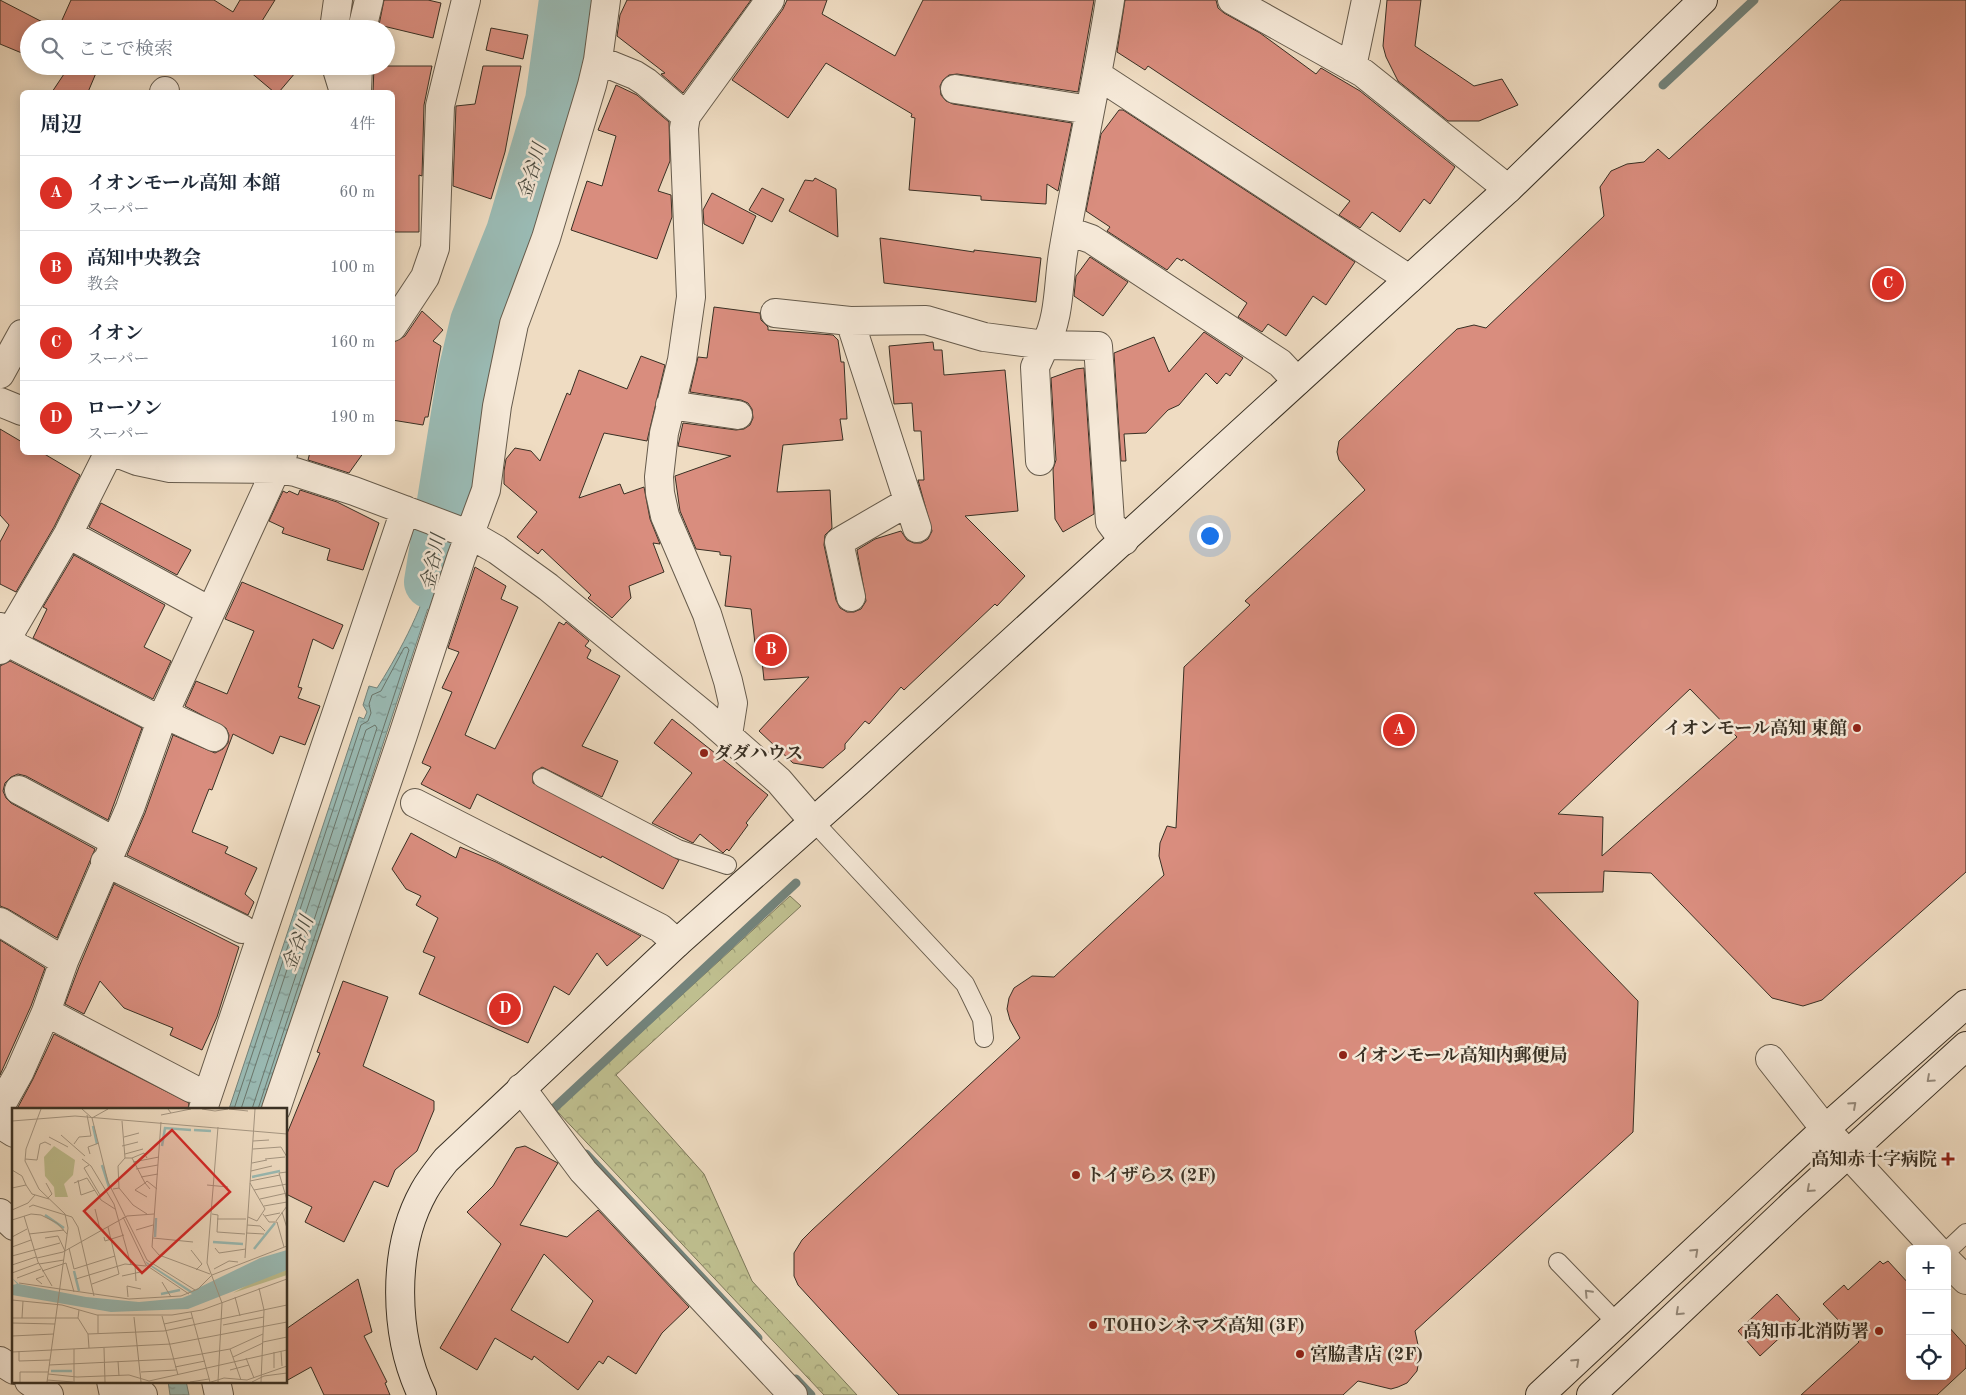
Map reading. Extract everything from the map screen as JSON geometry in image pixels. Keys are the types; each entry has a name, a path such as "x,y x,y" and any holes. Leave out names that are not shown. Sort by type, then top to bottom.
{"street":[{"path":"335,20 338,0"},
{"path":"364,20 369,0"},
{"path":"395,323 425,277 434,248 440,106 466,0"},
{"path":"276,1108 461,558 464,532 486,490 497,406 514,324 546,238 598,60 606,0"},
{"path":"728,735 733,703 726,672 707,614 665,516 660,493 660,460 670,405 682,360 691,297 685,172 684,128 686,116 770,0"},
{"path":"1040,461 1035,367 1053,331 1068,231 1090,110 1099,76 1110,0"},
{"path":"1232,0 1370,79 1508,190"},
{"path":"1352,67 1366,0"},
{"path":"422,1395 412,1373 407,1354 400,1297 401,1274 411,1226 423,1192 446,1160 677,943 814,822 1508,190 1703,0"},
{"path":"598,60 635,75 686,116"},
{"path":"339,75 343,90"},
{"path":"356,90 357,75"},
{"path":"1099,76 1409,279"},
{"path":"955,89 1090,110"},
{"path":"1068,231 1091,239 1280,363 1297,381"},
{"path":"775,313 850,321 926,320 984,337 1045,345 1098,346 1110,522 1124,541"},
{"path":"850,321 917,528"},
{"path":"0,374 20,338"},
{"path":"0,402 20,410"},
{"path":"670,405 738,414"},
{"path":"108,455 68,534 3,638 152,716 175,719 214,737"},
{"path":"124,455 170,468 280,461 295,472 464,532 497,550 548,587 728,735 779,781 814,822"},
{"path":"0,1107 19,1073 46,1012 64,961 130,808 162,718 280,461"},
{"path":"851,597 839,542 908,502"},
{"path":"46,1012 197,1098 410,512"},
{"path":"68,534 210,611"},
{"path":"19,790 110,851 242,929"},
{"path":"415,803 660,928 677,943"},
{"path":"0,922 64,961"},
{"path":"1540,1395 1825,1129 1966,1004"},
{"path":"1591,1395 1966,1046"},
{"path":"1770,1059 1825,1129 1932,1245"},
{"path":"521,1088 583,1171 792,1395"},
{"path":"0,1124 12,1132"},
{"path":"1951,1265 1966,1280"},
{"path":"0,1361 12,1369"},
{"path":"30,1382 48,1395"},
{"path":"111,1382 114,1395"},
{"path":"133,1382 135,1388 143,1395"},
{"path":"146,1382 150,1395"},
{"path":"216,1382 219,1395"}],"lane":[{"path":"542,778 678,849 727,864"},
{"path":"814,822 965,984 982,1019 984,1038"},
{"path":"1951,1247 1966,1233"},
{"path":"1558,1262 1618,1324"}],"green space":[{"path":"790,896 801,906 616,1075 704,1174 752,1281 857,1395 824,1395 556,1110"}],"water":[{"path":"424,530 446,539 430,602 262,1108 229,1108 359,717 364,719 367,712 363,705 369,686 377,688 384,677 408,634 427,588 429,576"},
{"path":"168,1382 186,1382 189,1395 170,1395"}],"building":[{"path":"0,0 39,20 20,20 20,52 0,44"},
{"path":"71,0 214,0 233,12 240,0 275,0 263,20 62,20"},
{"path":"384,0 428,0 441,3 433,38 395,29 395,20 380,20"},
{"path":"627,0 751,0 683,93 661,74 665,73 617,36 620,15"},
{"path":"787,0 827,0 822,14 895,56 923,0 1094,0 1078,92 957,74 949,75 940,86 941,95 946,101 953,104 1072,123 1058,191 1047,184 1046,204 981,200 981,196 909,190 915,118 911,117 912,114 826,63 788,118 732,80 783,9"},
{"path":"1125,0 1216,0 1218,8 1224,13 1260,33 1316,74 1321,68 1360,91 1455,167 1430,204 1424,199 1400,232 1372,212 1360,228 1339,215 1350,201 1148,66 1145,70 1117,52"},
{"path":"1387,0 1421,0 1415,46 1474,86 1502,79 1518,105 1479,121 1448,121 1398,81 1386,57 1383,46"},
{"path":"1841,0 1966,0 1966,872 1822,1000 1803,1006 1772,998 1651,873 1604,871 1603,892 1534,893 1638,1001 1633,1132 1415,1331 1420,1354 1417,1371 1407,1383 1391,1389 1358,1381 1343,1395 899,1395 798,1285 794,1276 794,1253 802,1240 1020,1038 1010,1020 1007,1009 1009,998 1014,988 1032,976 1054,977 1164,875 1159,856 1160,843 1167,826 1176,828 1184,667 1250,605 1245,601 1365,490 1339,460 1337,452 1339,441 1457,329 1474,325 1486,328 1604,216 1600,187 1611,171 1627,164 1644,162 1658,149 1669,159","holes":["1690,689 1737,737 1602,856 1603,817 1558,814"]},
{"path":"491,28 528,35 523,59 486,50"},
{"path":"395,66 432,66 424,105 422,176 419,175 419,232 395,232 395,90 373,90 374,75 395,75"},
{"path":"483,66 521,66 505,152 491,199 453,186 456,106 475,104"},
{"path":"63,75 95,75 89,90 53,90"},
{"path":"254,75 293,75 281,90 272,90"},
{"path":"616,85 637,95 669,122 670,161 658,191 671,195 672,217 657,259 571,230 587,181 602,186 616,136 598,130"},
{"path":"1119,110 1123,110 1355,262 1326,305 1313,296 1286,336 1268,324 1262,332 1238,317 1247,303 1183,259 1182,261 1177,258 1167,270 1107,231 1110,227 1086,211 1101,134"},
{"path":"815,178 836,189 838,237 789,211 805,180 813,181"},
{"path":"762,188 784,199 772,222 749,210"},
{"path":"712,193 756,216 743,244 704,224 703,210"},
{"path":"880,238 974,252 974,250 1041,258 1036,302 884,283"},
{"path":"1090,257 1128,282 1103,316 1074,296 1076,276"},
{"path":"714,307 760,313 761,320 768,327 768,330 833,335 838,340 841,362 844,362 847,419 840,419 843,440 783,445 777,492 830,490 832,528 825,535 824,545 836,600 840,608 847,612 861,609 866,601 857,550 875,539 901,531 907,540 921,543 928,539 932,531 918,480 924,480 921,431 914,431 912,403 894,404 889,346 933,342 934,350 942,350 944,375 1005,370 1018,511 965,516 1025,576 997,606 995,604 904,690 901,687 869,724 865,721 845,744 845,749 823,768 793,763 759,731 809,677 764,680 762,661 757,661 751,609 725,606 731,556 720,555 720,552 696,549 680,511 675,476 731,456 678,446 683,423 736,430 744,429 750,425 753,418 752,409 748,403 741,400 690,392 698,357 707,358"},
{"path":"422,311 443,330 433,341 441,346 428,417 425,417 423,425 395,420 395,341 405,336"},
{"path":"1204,332 1243,358 1230,376 1226,373 1217,384 1206,373 1179,405 1168,410 1146,433 1124,434 1126,461 1121,461 1114,353 1154,337 1169,372"},
{"path":"641,356 665,365 647,441 604,433 579,498 620,484 624,494 644,487 650,519 660,544 653,543 664,572 629,586 631,598 612,618 588,598 591,595 542,549 538,554 517,537 537,512 504,484 504,471 506,459 515,448 531,451 540,461 567,393 570,395 579,370 627,389"},
{"path":"1084,368 1094,514 1063,532 1055,519 1053,469 1056,460 1051,378"},
{"path":"0,429 20,441 20,455 46,455 80,475 54,527 16,592 0,584 0,542 9,525 0,515"},
{"path":"309,455 362,455 349,473 308,460"},
{"path":"300,490 337,502 379,523 363,570 327,560 330,549 282,533 284,528 269,521 283,491 287,493 289,491 298,495"},
{"path":"101,503 191,550 177,575 89,527"},
{"path":"74,555 165,605 144,647 171,661 153,699 33,638 47,609 43,607"},
{"path":"475,567 506,586 501,599 518,607 465,735 495,749 559,622 564,625 566,622 589,641 585,646 591,650 587,658 620,676 582,746 618,761 602,797 542,767 533,773 533,783 679,860 663,889 602,856 601,858 477,794 470,809 421,784 431,767 422,763 452,692 442,688 459,652 448,648"},
{"path":"242,582 343,625 333,649 313,639 298,687 302,688 298,698 320,706 305,745 280,736 273,754 233,734 212,790 209,789 192,832 228,847 225,853 257,868 245,894 254,902 248,915 127,855 145,813 173,735 215,753 223,749 228,743 229,735 226,728 185,706 196,681 227,694 254,631 225,619"},
{"path":"10,661 142,728 108,820 26,776 18,774 11,777 5,783 3,791 11,803 95,849 57,938 0,906 0,666"},
{"path":"672,719 768,795 746,823 748,825 729,851 727,849 723,853 700,834 693,843 652,823 692,773 654,743"},
{"path":"411,833 456,858 460,847 496,862 641,936 607,966 597,953 569,995 554,986 528,1043 419,994 435,957 423,952 438,918 416,905 421,896 406,889 392,869"},
{"path":"114,884 239,947 217,1017 202,1050 170,1035 173,1028 124,1008 100,981 84,1014 65,1004"},
{"path":"0,940 45,968 31,1006 0,1075"},
{"path":"343,981 388,997 363,1066 434,1101 434,1110 417,1151 395,1170 388,1187 374,1181 344,1242 305,1222 312,1207 288,1195 288,1131 320,1053 317,1052"},
{"path":"54,1034 189,1103 188,1108 18,1108"},
{"path":"525,1146 558,1163 520,1225 567,1237 598,1210 689,1307 662,1333 636,1374 608,1356 603,1364 599,1361 578,1390 534,1356 532,1360 495,1338 477,1370 440,1348 501,1244 467,1212 493,1186 516,1148","holes":["544,1254 593,1301 568,1343 511,1310"]},
{"name":"高知市北消防署","path":"1880,1261 1883,1264 1888,1261 1906,1281 1906,1380 1951,1380 1951,1329 1966,1346 1966,1368 1937,1395 1801,1395 1859,1342 1823,1304 1844,1285 1848,1290"},
{"path":"358,1279 372,1332 364,1336 387,1382 385,1383 390,1395 324,1395 311,1367 288,1380 288,1328"},
{"path":"1777,1294 1800,1319 1760,1356 1738,1331"}],"waterway":[{"name":"金谷川","path":"431,582 464,377 477,322 513,232 552,101 566,0"},
{"path":"1663,85 1754,0"},
{"path":"556,1117 551,1111 796,883"},
{"path":"586,1154 758,1338"},
{"path":"796,1379 811,1395"}],"place":[{"name":"イオン","path":"1888,284"},
{"name":"高知中央教会","path":"771,650"},
{"name":"イオンモール高知 東館","path":"1857,728"},
{"name":"イオンモール高知 本館","path":"1399,730"},
{"name":"ダダハウス","path":"704,753"},
{"name":"ローソン","path":"505,1009"},
{"name":"イオンモール高知内郵便局","path":"1343,1055"},
{"name":"高知赤十字病院","path":"1948,1159"},
{"name":"トイザらス (2F)","path":"1076,1175"},
{"name":"TOHOシネマズ高知 (3F)","path":"1093,1325"},
{"name":"高知市北消防署","path":"1879,1331"},
{"name":"宮脇書店 (2F)","path":"1300,1354"}]}
